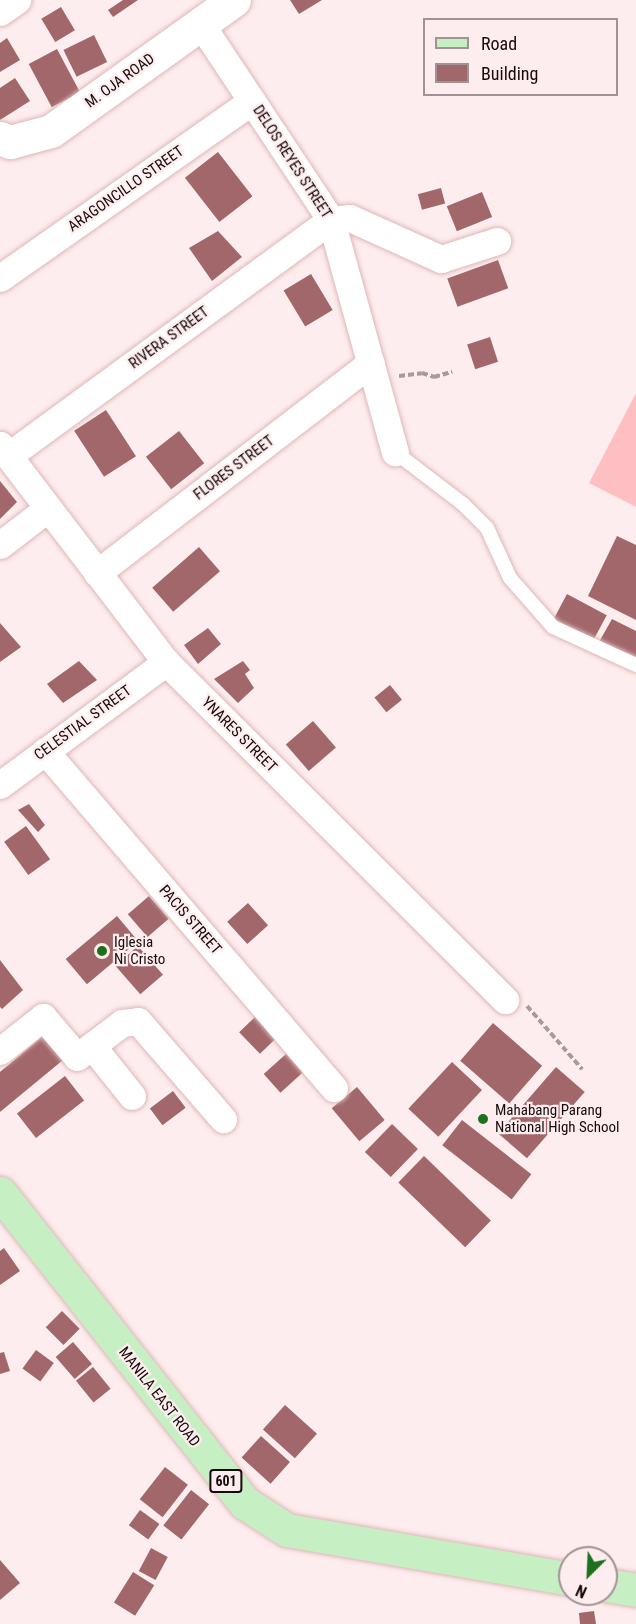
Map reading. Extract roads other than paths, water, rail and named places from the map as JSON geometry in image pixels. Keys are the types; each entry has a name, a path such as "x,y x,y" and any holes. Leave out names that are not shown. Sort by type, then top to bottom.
{"main road":[{"name":"MANILA EAST ROAD","path":"0,1193 245,1503 287,1530 558,1577"},
{"path":"618,1587 636,1590"}],"street":[{"path":"0,12 17,0"},
{"name":"M. OJA ROAD","path":"0,138 10,142 51,131 234,0"},
{"name":"DELOS REYES STREET","path":"200,23 331,220 395,452"},
{"name":"ARAGONCILLO STREET","path":"0,278 252,101"},
{"path":"331,220 350,218 441,259 498,241"},
{"name":"RIVERA STREET","path":"4,451 331,220"},
{"name":"FLORES STREET","path":"97,573 373,371"},
{"name":"YNARES STREET","path":"4,451 166,662 505,1000"},
{"path":"0,545 47,509"},
{"name":"CELESTIAL STREET","path":"0,784 166,662"},
{"name":"PACIS STREET","path":"45,751 334,1088"},
{"path":"0,1051 43,1017 132,1096"},
{"path":"84,1052 122,1023 138,1020 223,1119"}],"lane":[{"path":"395,452 463,504 487,528 510,578 553,627 636,665"}],"place":[{"name":"Iglesia Ni Cristo","path":"102,951"},
{"name":"Mahabang Parang National High School","path":"483,1119"}]}
